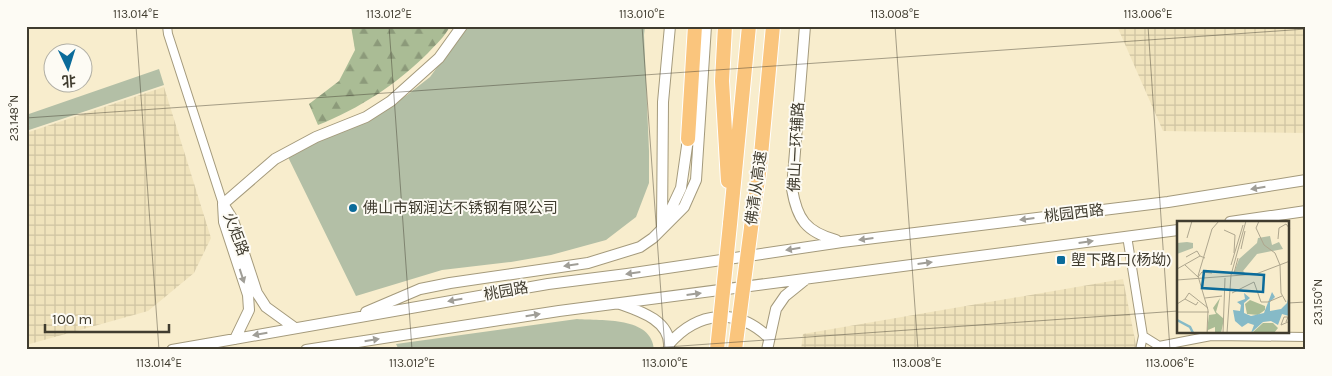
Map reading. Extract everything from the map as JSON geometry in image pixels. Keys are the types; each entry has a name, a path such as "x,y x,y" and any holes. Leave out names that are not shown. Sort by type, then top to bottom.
{"highway":[{"path":"688,139 695,26"},
{"path":"725,26 722,81 730,224"},
{"name":"佛清从高速","path":"717,350 749,26"},
{"name":"佛清从高速","path":"735,350 760,166 773,26"}],"main road":[{"path":"223,204 275,159 316,137 366,116 391,101 439,58 462,26"},
{"path":"662,227 663,102 670,26"},
{"path":"349,319 420,289 450,282 588,263 640,248 653,238 684,207 696,180 706,26"},
{"name":"佛山一环辅路","path":"805,26 792,168 794,202 800,218 808,227 822,236 842,242"},
{"path":"662,227 681,188 688,139"},
{"name":"桃园西路","path":"842,242 1168,202 1306,180"},
{"name":"火炬路","path":"223,204 233,220 257,293 266,306 295,328"},
{"name":"火炬路","path":"223,204 224,222 248,295 249,310 234,339"},
{"path":"1237,221 1306,211"},
{"name":"桃园西路","path":"807,279 1177,230"},
{"name":"桃园路","path":"172,350 548,284 842,242"},
{"path":"767,350 776,309 785,296 807,279"},
{"name":"桃园路","path":"306,350 620,303 807,279"},
{"path":"620,303 650,316 658,322 666,332 669,347"},
{"path":"669,347 680,331 696,322 714,316 750,323 769,338"}],"street":[{"path":"167,26 223,204"},
{"path":"1127,236 1143,336 1140,350"},
{"path":"1143,336 1159,346 1211,336 1306,337"}],"shaded area":[{"path":"1117,26 1306,26 1306,133 1163,131"},
{"path":"164,87 211,238 194,273 148,311 26,345 26,133"},
{"path":"1123,279 1137,350 801,350 803,334"}],"green space":[{"path":"351,26 450,26 443,37 428,53 404,75 377,95 318,125 309,104 339,81 355,50"},
{"path":"467,26 645,26 649,183 636,217 606,240 551,255 442,270 356,296 287,155 387,108 407,95 430,77"},
{"path":"159,69 164,85 26,131 26,115"},
{"path":"577,319 624,322 635,326 645,331 651,339 654,350 399,350 396,344"}],"place":[{"name":"佛山市钢润达不锈钢有限公司","path":"353,208"},
{"name":"塱下路口(杨坳)","path":"1061,260"}]}
